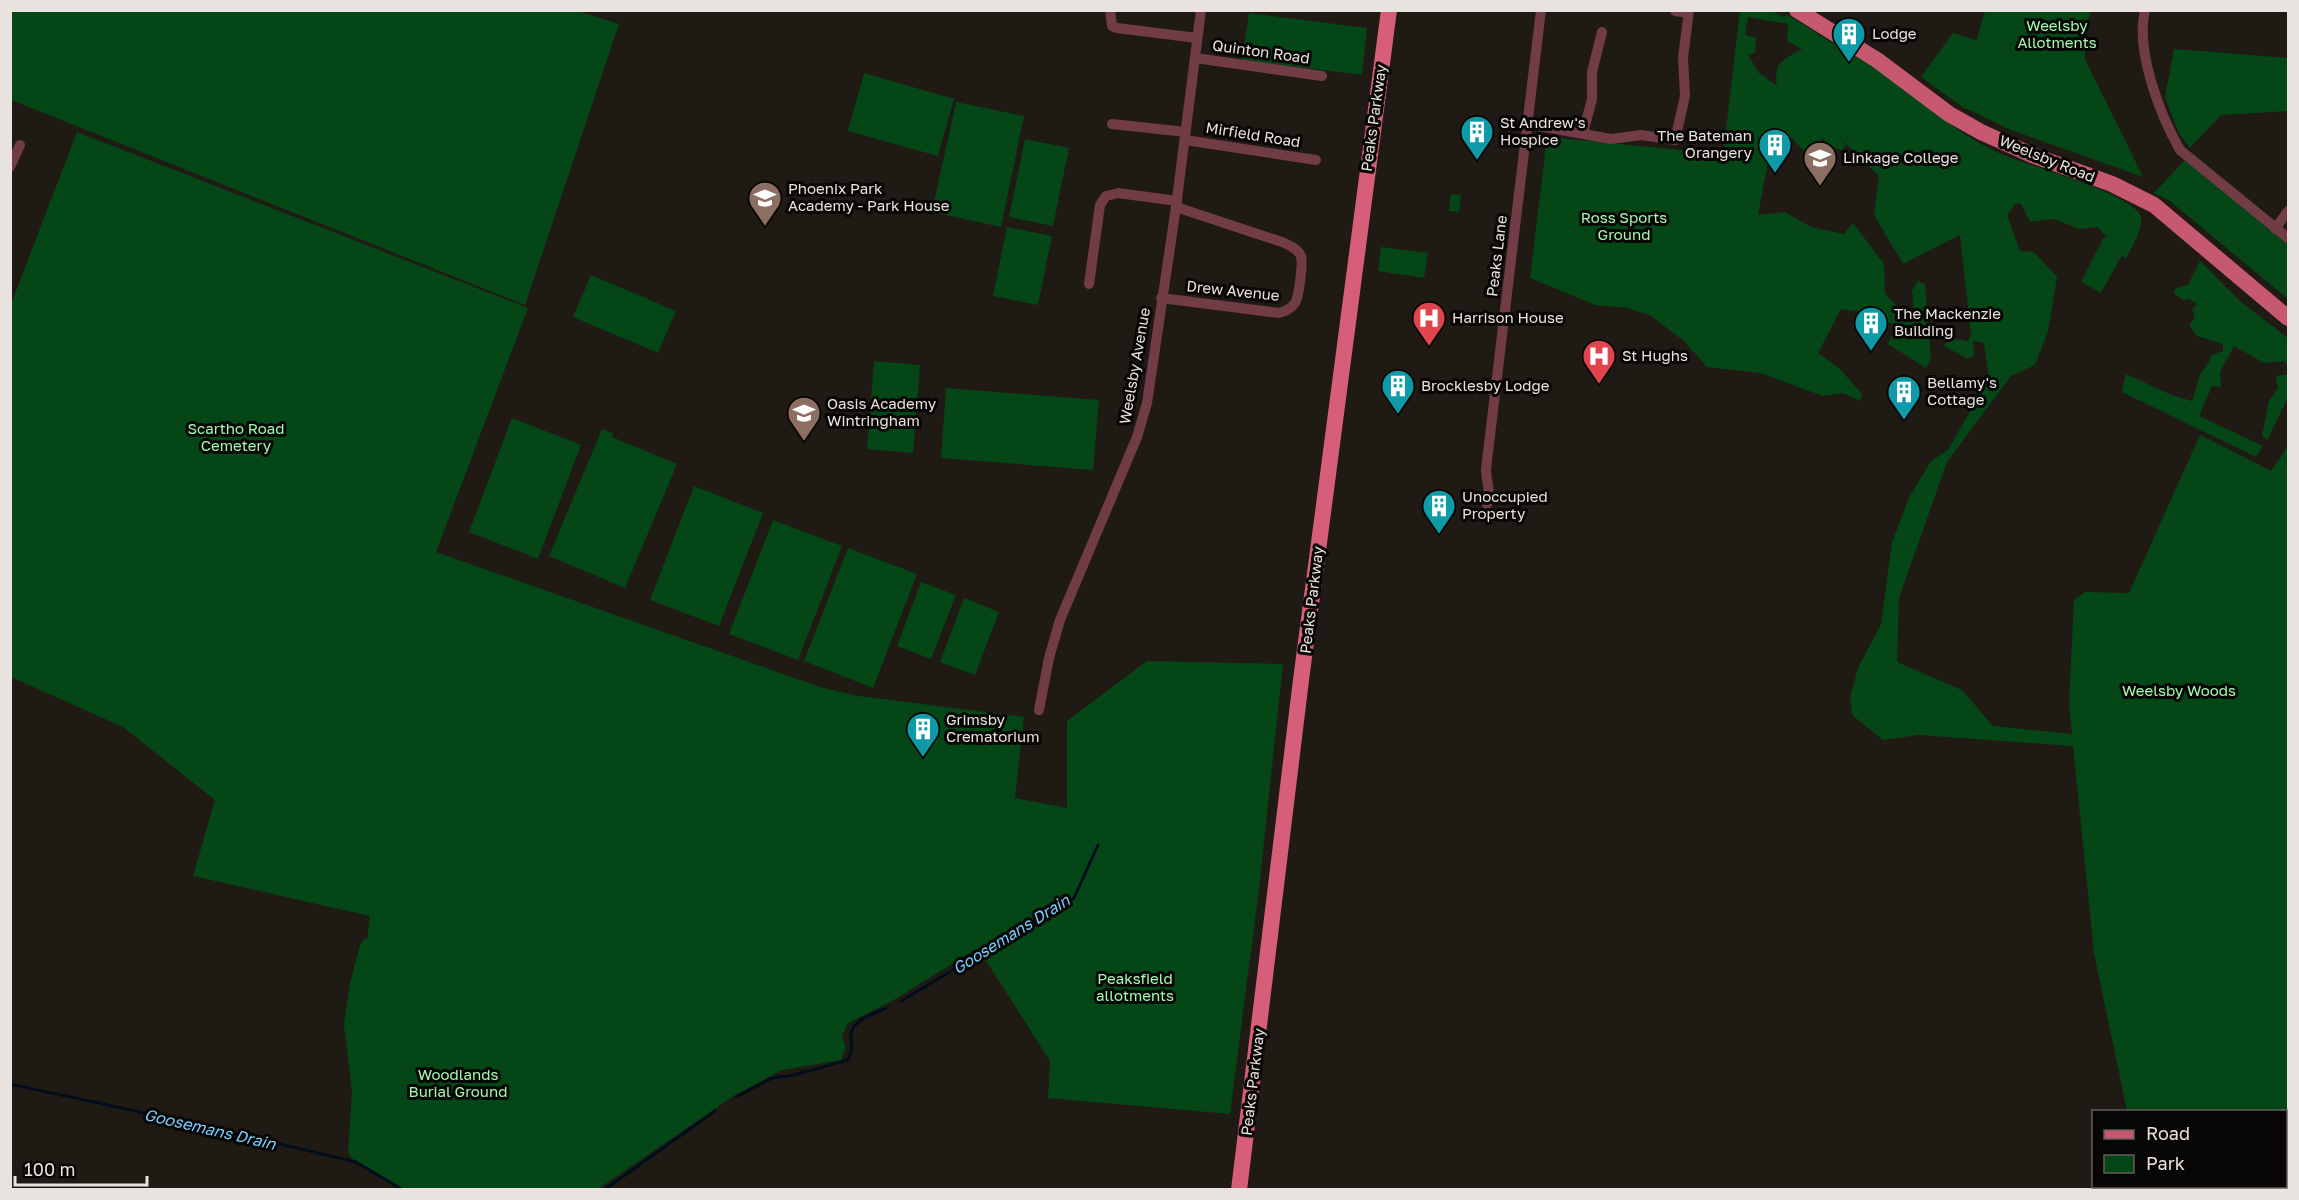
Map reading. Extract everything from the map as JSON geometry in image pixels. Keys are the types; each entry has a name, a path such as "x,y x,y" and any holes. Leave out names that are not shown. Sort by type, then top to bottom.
{"highway":[{"name":"Peaks Parkway","path":"1239,1190 1301,680 1389,10"}],"main road":[{"name":"Weelsby Road","path":"1797,10 1877,60 1949,114 2032,155 2112,184 2154,205 2289,318"}],"street":[{"path":"1110,10 1112,26 1118,28 1197,38"},
{"name":"Weelsby Avenue","path":"1039,710 1049,658 1060,620 1137,437 1147,403 1201,10"},
{"name":"Peaks Lane","path":"1487,504 1491,496 1486,480 1486,469 1541,10"},
{"path":"2145,10 2141,33 2144,57 2170,133 2180,150 2289,238"},
{"path":"1528,124 1611,139 1641,135 1675,140 1684,96 1683,58 1689,12 1675,11"},
{"path":"1583,133 1592,99 1592,72 1602,32"},
{"name":"Quinton Road","path":"1195,58 1322,75"},
{"name":"Mirfield Road","path":"1112,124 1316,160"},
{"path":"10,166 20,145"},
{"name":"Drew Avenue","path":"1089,284 1100,205 1106,196 1118,193 1176,204 1290,245 1301,257 1298,299 1291,308 1279,313 1161,298"},
{"path":"2275,229 2289,211"}],"green space":[{"path":"575,10 619,24 525,305 11,100 11,11"},
{"path":"1740,11 1772,11 1783,17 1787,15 1868,62 1948,123 1980,143 1997,152 2095,187 2130,205 2139,213 2140,230 2126,259 2122,255 2101,293 2081,282 2104,237 2107,238 2098,227 2079,229 2054,219 2030,222 2021,203 2015,204 2007,215 2020,251 2034,252 2057,277 2048,331 2035,365 2011,376 1947,462 1899,598 1897,662 1962,690 1993,726 2072,734 2069,704 2074,600 2085,592 2129,593 2200,435 2271,471 2288,446 2288,1189 2139,1189 2287,1188 2287,1110 2127,1110 2094,953 2073,746 1919,735 1883,740 1852,715 1850,698 1858,668 1881,624 1892,542 1909,498 1931,461 1948,450 1989,378 1984,343 1973,341 1974,355 1968,359 1944,346 1949,338 1968,341 1971,334 1960,235 1903,264 1874,215 1879,176 1838,136 1846,145 1842,150 1827,146 1822,137 1818,159 1810,158 1793,139 1770,151 1758,215 1785,212 1811,227 1844,234 1853,223 1884,264 1885,293 1901,311 1914,314 1912,291 1918,281 1925,284 1931,359 1926,368 1888,344 1896,326 1868,313 1841,309 1818,353 1839,368 1862,394 1860,401 1843,393 1823,396 1760,373 1707,367 1684,341 1651,316 1628,308 1595,305 1530,278 1547,137 1723,154","holes":["1748,17 1788,24 1787,41 1802,49 1785,59 1778,67 1777,86 1759,73 1748,55 1755,53 1756,38 1745,35"]},
{"name":"Weelsby Allotments","path":"1985,11 2091,11 2085,29 2085,59 2143,177 2011,130 1961,106 1921,77 1953,33 1979,41 1977,39"},
{"path":"1249,13 1367,28 1362,75 1242,60"},
{"path":"2174,49 2288,58 2288,111 2221,115 2190,148 2178,132 2165,97"},
{"path":"864,73 954,99 938,156 848,131"},
{"path":"956,102 1024,116 1001,227 932,212"},
{"name":"Scartho Road Cemetery","path":"77,132 528,308 436,552 820,687 858,696 1024,717 1015,798 1067,808 1067,721 1147,661 1283,664 1259,889 1230,1114 1048,1098 1050,1061 978,948 892,1001 848,1023 842,1036 846,1048 841,1060 782,1070 735,1095 598,1189 401,1189 351,1158 348,1151 352,1092 344,1025 350,983 360,945 364,939 367,940 370,916 193,876 215,800 123,727 11,677 11,304"},
{"path":"1025,139 1069,148 1053,226 1009,217"},
{"path":"2187,158 2288,243 2288,299 2170,201 2154,193"},
{"path":"1451,194 1461,195 1459,212 1449,211"},
{"path":"1007,227 1052,236 1038,305 993,296"},
{"path":"1381,247 1428,253 1424,278 1378,271"},
{"path":"2200,261 2241,302 2288,338 2288,366 2284,361 2264,363 2234,346 2220,372 2221,387 2212,386 2199,416 2263,446 2256,457 2122,392 2126,374 2174,396 2192,401 2200,375 2211,355 2223,351 2223,344 2197,336 2189,325 2195,318 2192,309 2197,304 2175,295 2176,288 2188,285"},
{"path":"591,275 676,311 658,353 573,317"},
{"path":"874,361 920,365 913,453 867,449"},
{"path":"2288,374 2288,398 2267,440 2262,436 2269,401 2278,388 2276,376"},
{"path":"946,388 1099,400 1093,470 941,458"},
{"path":"512,418 581,445 538,559 469,532"},
{"path":"602,429 613,433 612,437 677,464 625,588 549,556"},
{"path":"694,486 763,513 719,626 650,600"},
{"path":"773,520 842,546 798,660 729,634"},
{"path":"848,548 917,574 873,688 804,661"},
{"path":"921,582 956,595 931,659 897,646"},
{"path":"964,598 999,612 975,675 940,662"}],"waterway":[{"name":"Goosemans Drain","path":"901,1001 1074,898 1098,845"},
{"name":"Goosemans Drain","path":"736,1097 772,1078 794,1075 848,1060 854,1026 864,1018 886,1008"},
{"name":"Goosemans Drain","path":"10,1084 356,1162 403,1190"},
{"name":"Goosemans Drain","path":"604,1190 715,1111"}],"place":[{"name":"Lodge","path":"1849,63"},
{"name":"St Andrew's Hospice","path":"1477,161"},
{"name":"The Bateman Orangery","path":"1775,174"},
{"name":"Linkage College","path":"1820,187"},
{"name":"Phoenix Park Academy - Park House","path":"765,227"},
{"name":"Harrison House","path":"1429,347"},
{"name":"The Mackenzie Building","path":"1871,352"},
{"name":"St Hughs","path":"1599,385"},
{"name":"Brocklesby Lodge","path":"1398,415"},
{"name":"Bellamy's Cottage","path":"1904,421"},
{"name":"Oasis Academy Wintringham","path":"804,442"},
{"name":"Unoccupied Property","path":"1439,535"},
{"name":"Grimsby Crematorium","path":"923,758"}],"park label":[{"name":"Ross Sports Ground","path":"1624,226"},
{"name":"Weelsby Woods","path":"2179,691"},
{"name":"Peaksfield allotments","path":"1135,988"},
{"name":"Woodlands Burial Ground","path":"458,1084"}]}
